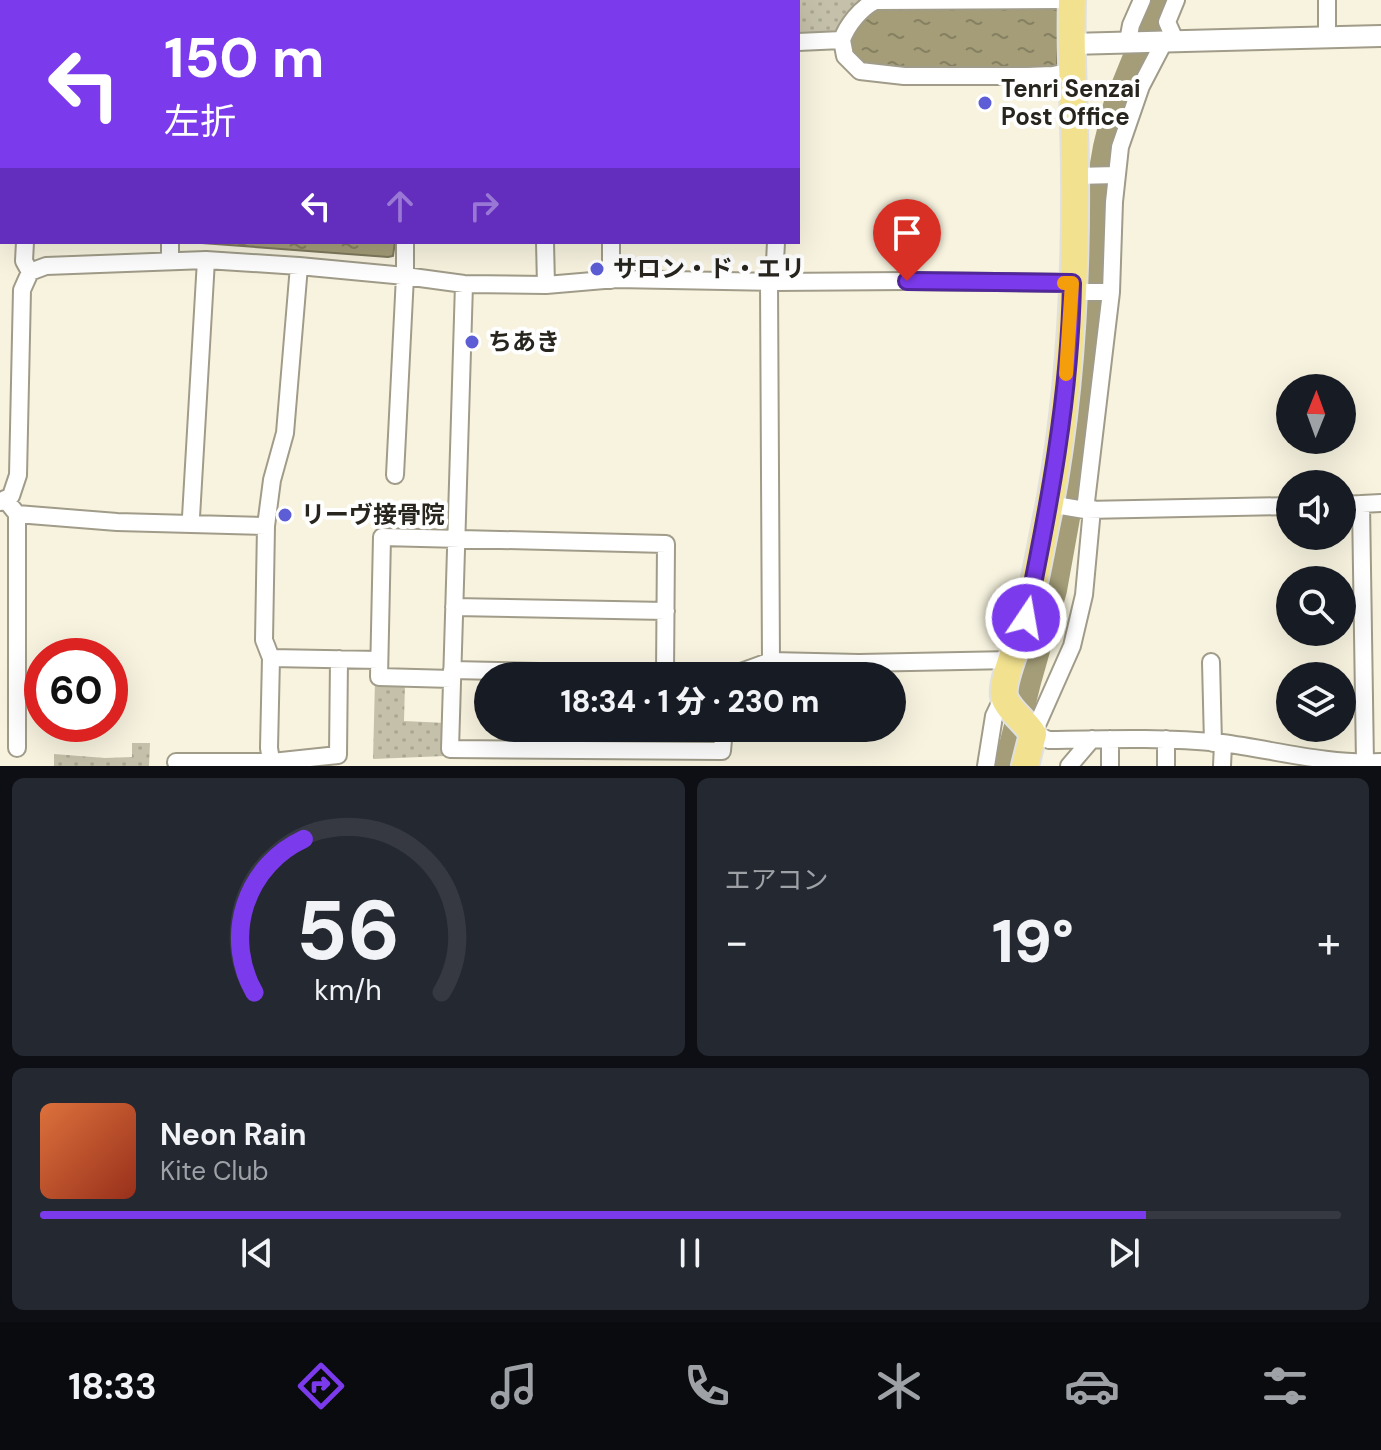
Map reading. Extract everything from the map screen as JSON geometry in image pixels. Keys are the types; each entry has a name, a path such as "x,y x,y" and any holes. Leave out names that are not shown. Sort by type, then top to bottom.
{"main road":[{"path":"1025,766 1031,730 1005,699 1005,680 1026,618 1049,504 1064,397 1072,287 1075,176 1070,44 1072,0"}],"street":[{"path":"1058,0 875,1 865,6 844,32 845,56 860,71 904,76 1028,76 1072,71"},
{"path":"1128,41 1142,0"},
{"path":"1176,0 1167,22 1167,40 1141,86 1120,147 1114,202 1111,292 1089,510 1084,595 1072,646 1031,730 1049,740 1166,739 1218,743 1327,761 1373,763 1361,504"},
{"path":"1327,0 1327,37"},
{"path":"1070,44 1381,36"},
{"path":"800,42 842,40"},
{"path":"1075,176 1117,175"},
{"path":"25,244 24,261 30,272"},
{"path":"170,244 170,261"},
{"path":"395,475 405,244"},
{"path":"545,244 546,285"},
{"path":"611,244 611,280"},
{"path":"776,244 772,282 771,661 1012,660"},
{"path":"266,526 117,522 17,514 2,501 11,496 18,475 21,301 30,272 46,266 206,260 299,266 464,284 546,285 611,280 1072,287 1111,292"},
{"path":"191,517 206,260"},
{"path":"272,764 269,748 271,658 264,640 266,526 272,480 285,433 299,266"},
{"path":"464,284 450,749 722,751 723,742"},
{"path":"1356,504 1381,503"},
{"path":"1049,504 1089,510 1276,506"},
{"path":"17,514 17,748"},
{"path":"474,674 379,677 382,537 666,544 665,662"},
{"path":"454,607 666,611"},
{"path":"271,658 379,660"},
{"path":"176,762 272,764 338,755 339,659"},
{"path":"1211,662 1222,766"},
{"path":"986,766 994,716 1005,699"},
{"path":"1069,766 1092,739"},
{"path":"1110,739 1110,766"},
{"path":"1166,739 1166,766"}],"shaded area":[{"path":"800,0 861,0 833,34 800,36"},
{"path":"375,681 405,684 404,721 446,723 445,756 373,759"},
{"path":"132,743 150,743 149,766 54,766 54,754 132,757"}],"water":[{"path":"1055,4 1060,10 1057,66 1032,72 907,71 863,65 850,54 848,38 874,7"},
{"path":"215,244 395,244 393,256"}],"waterway":[{"path":"1007,766 1054,590 1072,490 1093,324 1098,192 1106,147 1116,106 1159,0"}],"slow traffic":[{"path":"1064,283 1072,283 1066,374"}],"place":[{"name":"Tenri Senzai Post Office","path":"985,103"},
{"name":"サロン・ド・エリ","path":"597,269"},
{"name":"ちあき","path":"472,342"},
{"name":"リーヴ接骨院","path":"285,515"}],"route":[{"path":"907,281 1072,283 1057,450 1026,618"}]}
